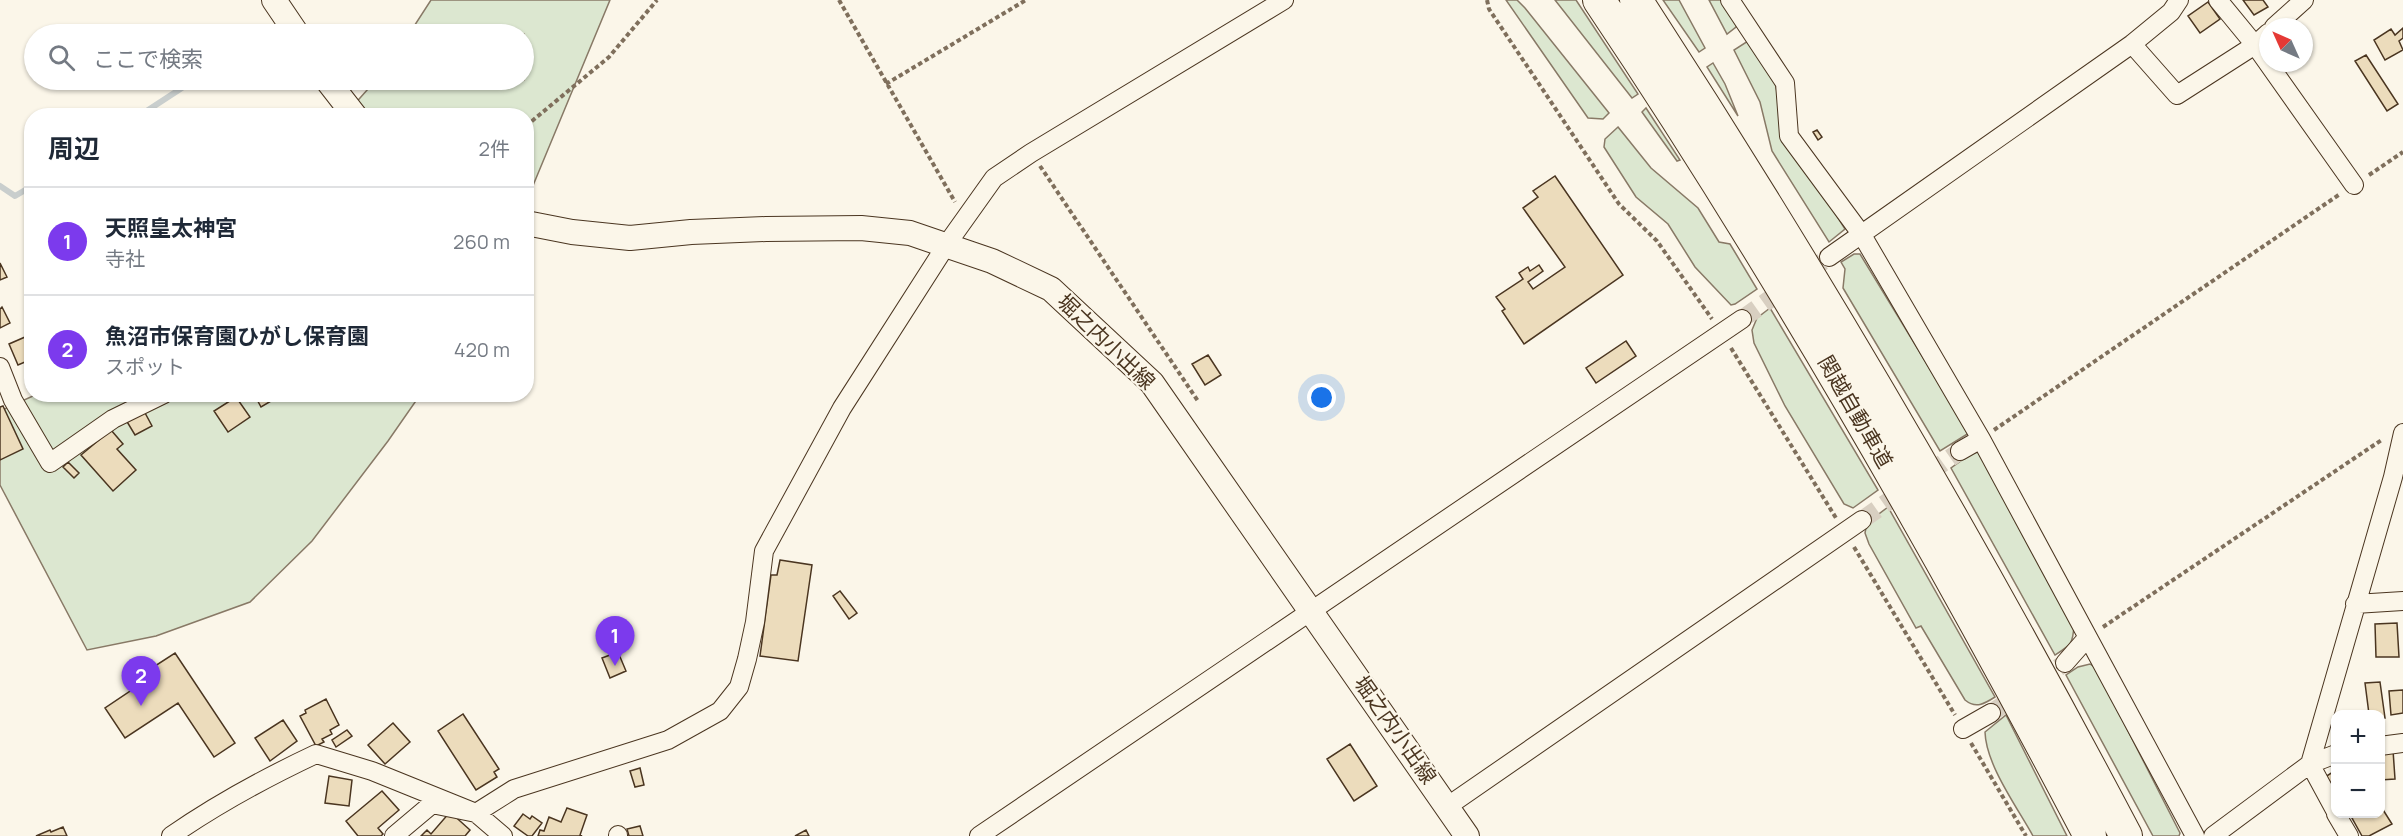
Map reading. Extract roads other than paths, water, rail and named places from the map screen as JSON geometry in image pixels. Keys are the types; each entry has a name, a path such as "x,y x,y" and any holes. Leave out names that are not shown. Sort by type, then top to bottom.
{"highway":[{"name":"関越自動車道","path":"1599,0 1699,153 1805,326 1956,587 2090,836"},
{"name":"関越自動車道","path":"1636,0 1731,147 1909,440 1998,597 2126,836"}],"main road":[{"path":"274,0 290,24"},
{"path":"335,90 349,108"},
{"name":"堀之内小出線","path":"534,225 572,232 630,238 691,232 861,228 910,234 948,244 1010,268 1051,289 1152,383 1467,836"}],"street":[{"path":"394,836 432,804 476,813 514,789 668,740 720,711 739,687 747,660 755,622 764,551 842,408 948,244 994,178 1031,153 1284,0"},
{"path":"1730,0 1785,83 1789,136 1862,235 1981,439 2195,836"},
{"path":"1829,257 2132,44 2171,12 2179,0"},
{"path":"2218,0 2259,37"},
{"path":"2284,18 2304,0"},
{"path":"2132,44 2177,95 2259,40"},
{"path":"2282,72 2354,185"},
{"path":"979,836 1742,319"},
{"path":"0,367 13,400 50,463 113,419 148,402"},
{"path":"2331,804 2310,764 2393,477 2403,433"},
{"path":"1960,451 1981,439"},
{"path":"1448,806 1862,520"},
{"path":"2355,604 2403,601"},
{"path":"2065,663 2088,638"},
{"path":"1964,729 1991,713"},
{"path":"2385,745 2403,743"},
{"path":"171,836 209,809 316,754 372,771 476,813 503,836"},
{"path":"2213,836 2310,764 2331,756"},
{"path":"2339,818 2349,836"}],"waterway":[{"path":"151,108 179,90"},
{"path":"0,186 15,196 24,191"}],"tunnel":[{"path":"1742,319 1829,257"},
{"path":"1862,520 1960,451"},
{"path":"1991,713 2065,663"}],"place":[{"name":"天照皇太神宮","path":"615,666"},
{"name":"魚沼市保育園ひがし保育園","path":"141,706"}]}
